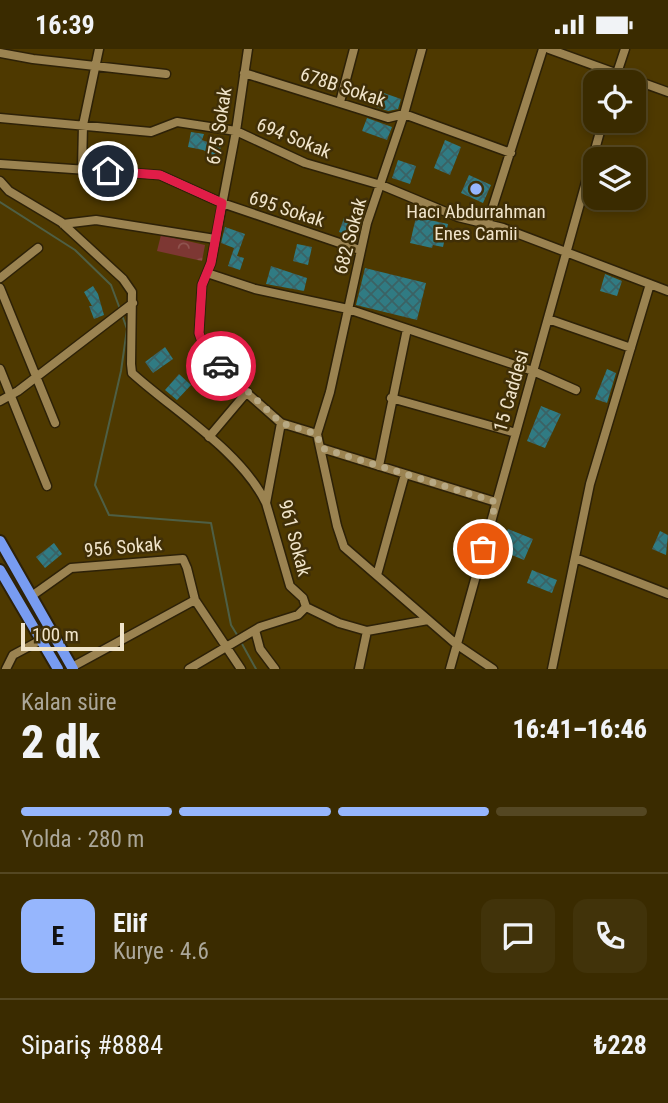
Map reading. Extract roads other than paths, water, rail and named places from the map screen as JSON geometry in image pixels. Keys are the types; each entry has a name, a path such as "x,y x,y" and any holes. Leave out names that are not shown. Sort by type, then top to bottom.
{"highway":[{"path":"0,541 72,668"},
{"path":"0,570 58,669"}],"street":[{"path":"82,169 83,125 99,49"},
{"name":"675 Sokak","path":"248,49 236,131 215,239 202,285 199,333 204,348 281,423"},
{"name":"682 Sokak","path":"317,434 331,392 360,250 422,49"},
{"path":"487,225 543,49"},
{"path":"549,49 597,70"},
{"path":"618,70 625,49"},
{"path":"340,102 352,50"},
{"path":"0,53 166,74"},
{"name":"678B Sokak","path":"244,73 388,118 404,114 511,153"},
{"path":"646,86 668,92"},
{"name":"694 Sokak","path":"0,118 151,132 177,122 236,131 304,163 381,185 458,217 503,228 668,291"},
{"name":"15 Caddesi","path":"450,669 600,133"},
{"name":"695 Sokak","path":"0,164 160,175 222,203 360,250"},
{"path":"0,181 9,191 63,224 123,279 132,292 132,373 209,437 258,485 266,503"},
{"path":"63,224 96,220 215,239"},
{"path":"0,278 38,249"},
{"path":"207,273 255,289 348,309 533,372 576,390"},
{"path":"552,669 590,484 650,284"},
{"path":"0,288 55,423"},
{"path":"0,401 133,303"},
{"path":"548,319 631,348"},
{"path":"379,466 407,329"},
{"path":"0,369 47,486"},
{"path":"209,437 247,392"},
{"path":"391,398 516,433"},
{"path":"281,423 317,434 344,547 456,644 493,669"},
{"name":"961 Sokak","path":"281,423 266,503 290,586 303,598 306,607"},
{"path":"321,448 496,502"},
{"path":"377,575 405,474"},
{"name":"956 Sokak","path":"33,595 71,568 178,558 183,559 187,568 195,600"},
{"path":"575,558 668,594"},
{"path":"72,668 195,600 230,646 241,669"},
{"path":"189,669 253,631 298,615 306,607 339,623 367,631 428,619"},
{"path":"253,631 260,649 275,669"},
{"path":"359,669 367,631"},
{"path":"6,669 13,655 41,640"}],"waterway":[{"path":"0,202 75,250 111,285 120,309"},
{"path":"122,315 127,329 121,371 95,485 109,515 211,523 231,625 239,638"},
{"path":"241,642 256,669"}],"place":[{"name":"Hacı Abdurrahman Enes Camii","path":"476,189"}]}
